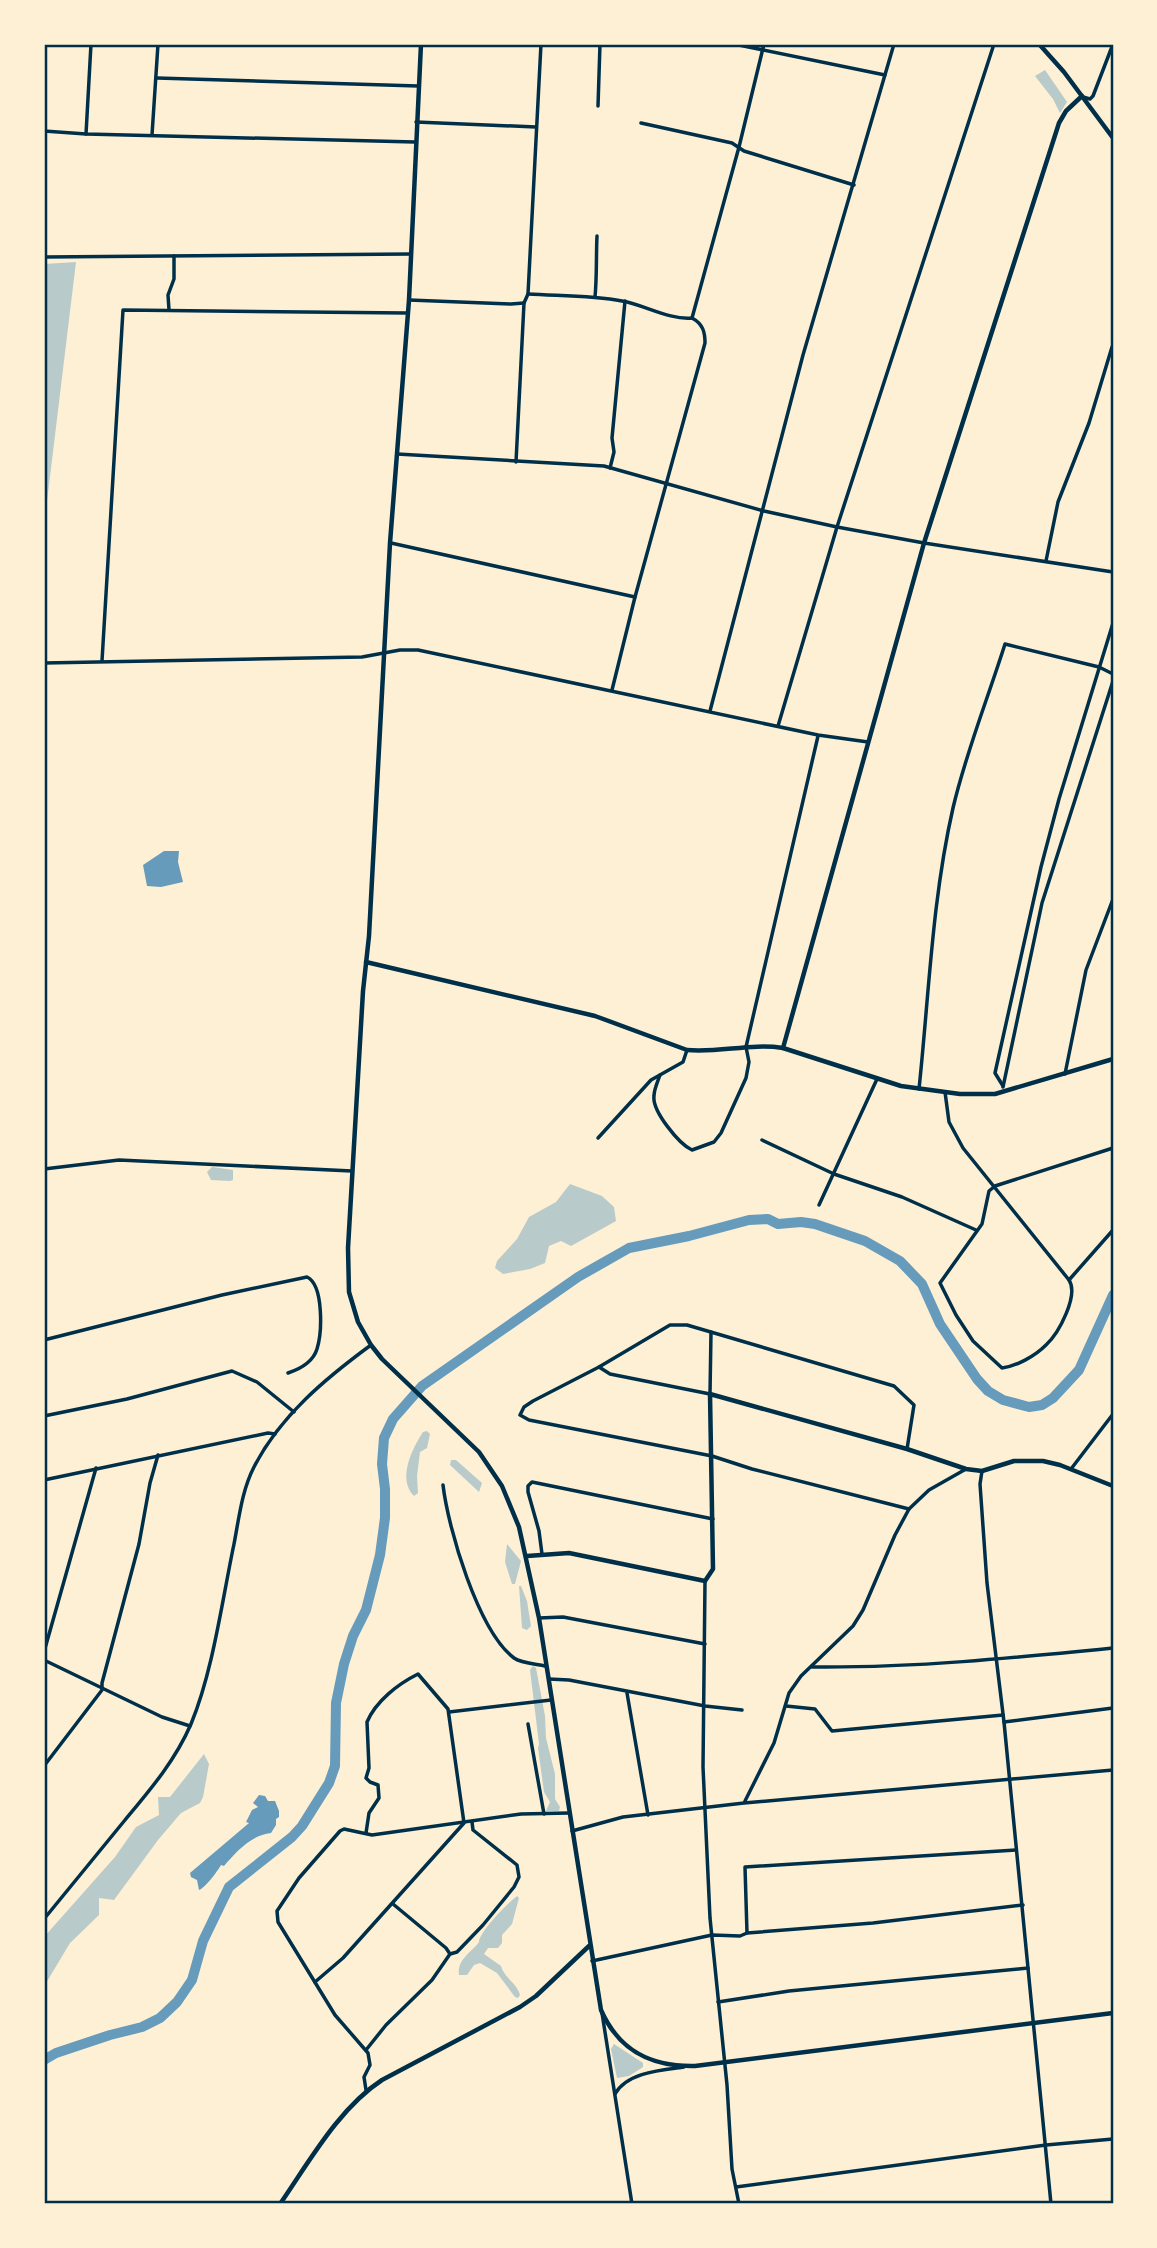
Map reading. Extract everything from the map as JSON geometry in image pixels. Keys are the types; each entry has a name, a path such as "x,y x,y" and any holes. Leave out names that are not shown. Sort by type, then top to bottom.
{"main road":[{"path":"421,44 409,300 390,543 348,1252 349,1292 358,1322 382,1359 479,1452 502,1486 519,1527 538,1618 601,2010 613,2033 639,2055 667,2065 695,2066 1113,2013"},
{"path":"1039,44 1113,138"},
{"path":"783,1048 924,543 1059,123 1066,111 1082,96"},
{"path":"366,962 595,1016 687,1049 702,1051 768,1045 877,1079 919,1089 986,1095 1113,1059"},
{"path":"527,1556 569,1553 705,1581 713,1569 710,1394 907,1448 966,1469 982,1471 1003,1463 1043,1461 1113,1486"},
{"path":"280,2204 350,2106 366,2090 393,2073 520,2007 536,1996 589,1945"}],"street":[{"path":"86,134 91,44"},
{"path":"152,135 158,44"},
{"path":"516,462 541,44"},
{"path":"598,106 600,44"},
{"path":"734,44 885,75"},
{"path":"692,318 764,44"},
{"path":"710,711 803,355 894,44"},
{"path":"778,726 837,527 994,44"},
{"path":"1082,96 1090,99 1093,96 1113,44"},
{"path":"157,78 418,86"},
{"path":"416,122 536,127"},
{"path":"641,123 732,143 744,151 854,185"},
{"path":"44,131 415,142"},
{"path":"595,297 597,236"},
{"path":"44,257 411,254"},
{"path":"169,310 168,295 174,279 174,256"},
{"path":"528,295 595,297 625,301 678,317 692,318 702,326 705,333 705,343 612,690"},
{"path":"409,300 524,303"},
{"path":"610,468 614,452 612,438 625,301"},
{"path":"102,661 123,310 407,313"},
{"path":"1046,561 1058,502 1089,423 1112,347"},
{"path":"397,454 610,468 764,511 837,527 1113,572"},
{"path":"390,543 635,597"},
{"path":"1003,1089 995,1073 1041,867 1113,623"},
{"path":"919,1089 934,913 953,807 1005,644 1099,667 1113,674"},
{"path":"44,663 362,657 400,650 418,650 818,735 870,743"},
{"path":"1003,1089 1042,903 1113,681"},
{"path":"660,1074 653,1096 654,1106 685,1147 692,1150 714,1142 721,1133 746,1078 749,1062 746,1047 818,735"},
{"path":"1065,1074 1086,970 1113,899"},
{"path":"598,1138 651,1080 683,1062 687,1049"},
{"path":"819,1205 877,1079"},
{"path":"945,1091 950,1122 963,1148 995,1186 1073,1287 1073,1296 1047,1345 1013,1366 1002,1368 973,1340 956,1315 940,1283 982,1224 989,1191 995,1186 1113,1148"},
{"path":"762,1140 834,1174 902,1197 976,1230"},
{"path":"44,1169 119,1160 353,1171"},
{"path":"1069,1280 1113,1230"},
{"path":"44,1340 235,1292 307,1278 313,1280 320,1295 317,1350 309,1362 288,1373"},
{"path":"907,1448 914,1405 894,1386 687,1325 670,1325 599,1367 533,1401 524,1407 520,1415 530,1420 712,1456 752,1469 909,1509"},
{"path":"599,1367 610,1374 710,1394 712,1332"},
{"path":"44,1919 162,1774 190,1726 203,1688 247,1482 254,1466 275,1434 322,1383 371,1345"},
{"path":"44,1416 127,1399 232,1371 257,1382 294,1412"},
{"path":"1071,1469 1113,1414"},
{"path":"44,1480 268,1433 275,1434"},
{"path":"44,1766 102,1690 139,1544 158,1455"},
{"path":"44,1652 96,1468"},
{"path":"744,1802 774,1743 789,1693 810,1667 853,1626 863,1610 909,1509 929,1490 966,1469"},
{"path":"982,1471 980,1484 987,1583 1023,1905 1051,2204"},
{"path":"542,1554 539,1531 528,1492 528,1486 532,1482 713,1519"},
{"path":"443,1485 446,1509 477,1606 492,1632 515,1659 545,1666"},
{"path":"705,1581 705,1809 712,1936 732,2169 739,2204"},
{"path":"538,1618 563,1617 706,1644"},
{"path":"810,1667 882,1668 1113,1648"},
{"path":"44,1660 102,1690 162,1717 190,1726"},
{"path":"366,1833 369,1813 379,1798 378,1785 366,1778 369,1768 367,1722 392,1690 418,1674 449,1712 464,1823"},
{"path":"547,1679 569,1680 705,1706 743,1710"},
{"path":"627,1692 648,1815"},
{"path":"449,1712 551,1700"},
{"path":"785,1706 815,1709 832,1731 1003,1715"},
{"path":"1004,1722 1113,1708"},
{"path":"528,1724 544,1814"},
{"path":"572,1831 623,1817 705,1809 744,1802 1113,1770"},
{"path":"366,2090 364,2077 370,2065 370,2058 366,2050 335,2015 278,1922 277,1911 299,1878 340,1830 344,1829 372,1835 521,1814 569,1813"},
{"path":"366,2050 386,2025 432,1980 450,1954 457,1952 502,1905 519,1877 517,1865 473,1830 472,1822"},
{"path":"315,1982 343,1958 464,1823"},
{"path":"747,1933 745,1867 1016,1850"},
{"path":"393,1904 450,1954"},
{"path":"592,1961 712,1936 740,1936 747,1933 873,1923 1023,1905"},
{"path":"719,2002 789,1991 1028,1968"},
{"path":"601,2010 632,2204"},
{"path":"614,2095 623,2084 639,2076 695,2066"},
{"path":"736,2187 1046,2145 1113,2139"}],"shaded area":[{"path":"1045,70 1067,102 1060,113 1035,76"},
{"path":"76,262 44,526 44,264"},
{"path":"212,1167 233,1170 233,1180 211,1180 207,1172"},
{"path":"570,1184 602,1196 614,1207 616,1221 571,1246 561,1241 549,1246 545,1263 530,1269 503,1274 495,1268 497,1261 517,1239 529,1217 556,1202"},
{"path":"423,1432 430,1434 427,1448 420,1452 418,1493 414,1496 409,1489 406,1473 419,1439"},
{"path":"451,1460 456,1460 482,1483 479,1492 450,1465"},
{"path":"507,1544 521,1561 515,1584 512,1584 505,1562"},
{"path":"519,1586 527,1601 531,1626 527,1630 522,1628"},
{"path":"533,1666 536,1668 545,1716 546,1738 555,1774 555,1799 560,1807 559,1811 546,1811 550,1802 544,1792 538,1748 530,1670"},
{"path":"204,1754 209,1764 200,1803 181,1813 114,1900 99,1898 99,1915 70,1943 46,1983 44,1937 115,1857 136,1827 159,1815 158,1797 170,1797"},
{"path":"517,1896 519,1898 512,1924 502,1935 502,1943 498,1948 488,1948 484,1954 501,1966 516,1987 520,1995 518,1998 497,1973 480,1963 474,1965 467,1975 459,1975 462,1960 479,1942 489,1924"},
{"path":"614,2044 643,2063 643,2067 629,2076 617,2078 611,2049"}],"water":[{"path":"164,851 179,851 178,862 183,882 161,887 147,886 143,865"},
{"path":"259,1795 265,1796 268,1801 275,1801 279,1811 271,1833 244,1845 224,1866 221,1865 208,1883 199,1890 197,1880 191,1877 190,1873 249,1823 246,1822 252,1810 258,1807 253,1803"}],"waterway":[{"path":"44,2060 56,2053 142,2027 160,2018 177,2002 192,1980 203,1941 229,1887 292,1837 329,1783 335,1766 336,1703 344,1664 353,1636 366,1610 380,1555 385,1518 382,1464 384,1438 393,1419 422,1386 578,1277 629,1248 749,1220 768,1219 778,1224 815,1224 865,1241 900,1261 922,1284 940,1324 977,1379 988,1391 1003,1400 1029,1407 1042,1405 1053,1398 1079,1370 1113,1295"}]}
